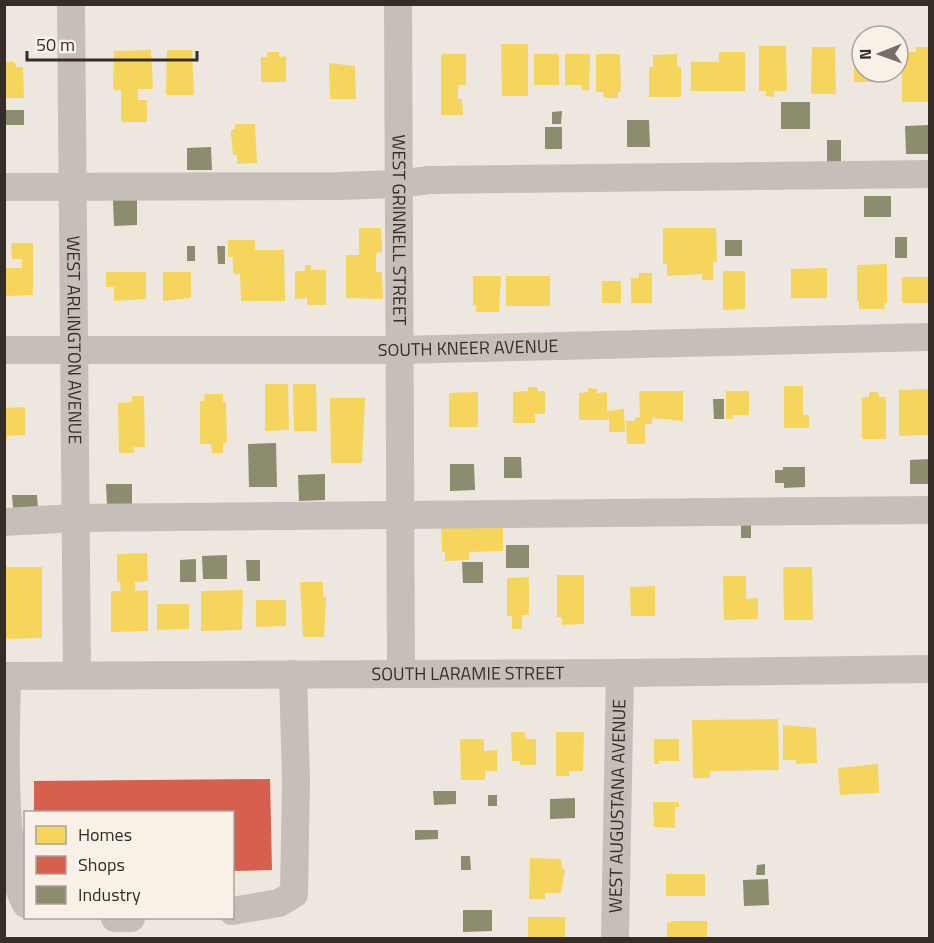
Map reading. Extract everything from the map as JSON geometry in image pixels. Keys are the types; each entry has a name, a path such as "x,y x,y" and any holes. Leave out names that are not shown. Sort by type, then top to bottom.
{"street":[{"name":"WEST ARLINGTON AVENUE","path":"71,4 72,349 77,674"},
{"name":"WEST GRINNELL STREET","path":"398,4 401,674"},
{"path":"4,188 399,184 429,180 930,174"},
{"name":"SOUTH KNEER AVENUE","path":"4,350 399,350 930,337"},
{"path":"4,522 75,518 930,510"},
{"name":"SOUTH LARAMIE STREET","path":"6,676 930,669"},
{"name":"WEST AUGUSTANA AVENUE","path":"615,939 620,673"},
{"path":"234,911 279,903 294,894 296,781 293,674"},
{"path":"6,676 6,785 11,850 13,871 24,899"}],"building: Homes":[{"path":"501,44 528,44 528,96 502,96"},
{"path":"759,46 786,46 787,91 774,91 774,97 766,96 766,91 759,91"},
{"path":"812,47 835,47 836,94 811,94"},
{"path":"916,47 930,47 930,102 902,102 902,84 910,84 910,52 916,52"},
{"path":"151,50 153,89 138,89 138,100 147,100 147,122 121,122 121,90 113,90 114,51"},
{"path":"167,50 192,50 194,95 166,95"},
{"path":"267,52 279,52 279,57 286,56 286,82 261,82 261,57 267,57"},
{"path":"719,52 745,52 745,91 691,91 691,62 719,62"},
{"path":"441,54 466,54 466,85 458,85 458,99 462,99 463,115 441,115"},
{"path":"534,54 559,54 559,85 534,85"},
{"path":"565,54 590,54 589,90 582,90 582,85 565,85"},
{"path":"596,54 620,54 621,92 618,92 618,98 604,98 603,92 596,92"},
{"path":"677,54 677,67 681,67 681,97 649,97 649,67 653,67 653,55"},
{"path":"6,62 15,62 16,67 23,67 24,98 4,98"},
{"path":"329,63 355,66 356,99 330,99"},
{"path":"235,124 255,124 257,163 237,164 237,155 233,155 231,135"},
{"path":"359,228 381,228 382,252 376,253 376,272 382,272 383,299 346,298 346,255 359,255"},
{"path":"663,228 716,228 717,262 713,262 713,280 702,280 702,274 667,276 667,264 663,264"},
{"path":"228,240 255,240 255,250 284,250 285,301 241,301 240,274 233,274 233,257 228,257"},
{"path":"11,243 33,243 33,295 6,296 5,268 22,268 22,259 12,259"},
{"path":"887,264 885,309 859,309 857,265"},
{"path":"305,265 311,265 311,270 326,270 326,305 307,305 307,298 295,299 295,271 305,271"},
{"path":"827,268 827,298 791,298 791,269"},
{"path":"723,271 745,271 745,309 723,310"},
{"path":"106,272 146,272 146,299 114,301 114,287 106,287"},
{"path":"163,272 191,272 191,298 163,301"},
{"path":"639,273 652,273 652,303 631,303 631,278 639,278"},
{"path":"473,276 501,276 499,312 476,312 476,305 473,305"},
{"path":"506,276 550,276 550,306 506,306"},
{"path":"902,277 930,277 930,303 902,303"},
{"path":"602,281 621,281 621,303 602,303"},
{"path":"265,384 288,384 289,430 265,431"},
{"path":"293,384 316,384 317,431 294,431"},
{"path":"784,386 803,386 803,415 809,415 809,428 784,428"},
{"path":"528,387 537,387 538,391 545,391 545,414 535,414 535,423 513,423 513,392 528,391"},
{"path":"588,388 597,389 597,393 607,392 607,411 624,409 625,432 609,432 609,418 607,420 579,420 579,393 588,392"},
{"path":"930,389 930,435 899,436 899,390"},
{"path":"639,391 683,391 683,421 652,418 652,424 645,424 645,444 627,444 626,421 635,421 635,417 640,417"},
{"path":"726,391 749,391 749,415 732,415 733,419 726,419"},
{"path":"478,392 478,427 449,427 449,393"},
{"path":"869,392 878,392 879,397 886,397 886,439 862,439 862,397 869,397"},
{"path":"205,394 223,394 223,402 226,402 227,443 223,443 223,453 212,453 211,444 200,444 200,401 204,401"},
{"path":"132,396 144,396 145,447 134,447 134,453 119,453 118,403 132,402"},
{"path":"330,398 365,398 362,463 331,463"},
{"path":"25,407 25,435 7,436 7,440 4,440 4,408"},
{"path":"441,527 503,527 503,551 469,552 469,560 445,561 445,552 442,552"},
{"path":"147,553 148,581 135,582 135,591 148,590 148,631 111,632 111,591 121,591 120,582 117,582 117,554"},
{"path":"4,567 42,567 42,638 4,639"},
{"path":"783,567 812,567 813,620 784,620"},
{"path":"557,575 584,575 584,624 562,625 562,617 557,617"},
{"path":"723,576 746,576 746,599 758,598 758,619 724,620"},
{"path":"529,577 529,615 522,615 522,629 512,629 512,616 507,616 507,578"},
{"path":"300,582 323,582 323,597 326,597 324,637 303,637"},
{"path":"655,586 655,616 631,616 630,587"},
{"path":"243,590 242,630 201,631 201,591"},
{"path":"256,600 286,600 286,626 256,627"},
{"path":"157,604 189,604 189,629 157,630"},
{"path":"778,719 779,770 710,771 710,778 693,778 692,720"},
{"path":"783,725 816,728 817,763 796,764 796,760 783,760"},
{"path":"511,732 525,732 525,739 536,739 536,765 520,765 520,761 512,761"},
{"path":"556,732 584,732 583,771 569,771 569,776 556,776"},
{"path":"460,739 484,739 484,751 497,750 497,771 485,771 485,780 461,780"},
{"path":"654,739 679,739 679,761 659,761 659,764 654,764"},
{"path":"878,764 879,793 840,795 838,768"},
{"path":"653,802 679,802 679,807 675,807 675,828 654,827"},
{"path":"530,858 561,859 562,869 565,869 561,893 545,893 545,899 529,899"},
{"path":"666,874 705,874 705,896 666,896"},
{"path":"528,917 565,917 565,938 528,938"},
{"path":"707,921 707,938 667,938 667,923"}],"building: Shops":[{"path":"270,779 272,870 234,871 234,811 34,811 34,781"}],"building: Industry":[{"path":"781,102 810,102 810,129 781,129"},
{"path":"4,110 24,110 24,125 4,125"},
{"path":"562,111 561,124 552,124 552,112"},
{"path":"627,120 649,120 650,147 627,147"},
{"path":"930,125 930,154 906,154 905,126"},
{"path":"545,127 562,127 562,149 545,149"},
{"path":"827,140 841,140 841,163 827,163"},
{"path":"211,147 212,170 187,170 187,148"},
{"path":"864,196 891,196 891,217 864,217"},
{"path":"113,200 137,200 137,225 114,226"},
{"path":"895,237 907,237 907,258 895,258"},
{"path":"725,240 742,240 742,256 725,256"},
{"path":"187,246 195,246 195,261 187,261"},
{"path":"217,246 225,246 225,264 218,264"},
{"path":"713,399 724,399 724,419 714,419"},
{"path":"276,443 277,487 249,487 248,444"},
{"path":"504,457 521,457 522,478 504,478"},
{"path":"930,459 930,484 910,484 910,460"},
{"path":"450,464 474,464 475,490 450,491"},
{"path":"783,467 805,467 805,487 784,488 784,483 775,483 775,470 783,470"},
{"path":"325,474 325,500 299,501 298,475"},
{"path":"106,484 132,484 132,506 107,506"},
{"path":"12,495 37,495 38,508 13,508"},
{"path":"751,517 751,538 741,538 741,526"},
{"path":"506,545 529,545 529,568 506,568"},
{"path":"227,555 227,579 203,579 202,556"},
{"path":"196,559 196,582 180,582 180,560"},
{"path":"246,560 260,560 260,581 247,581"},
{"path":"462,562 483,562 483,583 463,583"},
{"path":"433,791 456,791 456,804 434,805"},
{"path":"488,795 497,795 497,806 488,806"},
{"path":"575,798 575,818 550,819 550,799"},
{"path":"415,830 438,830 438,839 415,840"},
{"path":"461,856 470,856 471,870 461,870"},
{"path":"765,864 765,875 756,875 757,865"},
{"path":"768,879 769,905 744,906 743,880"},
{"path":"463,910 492,910 492,931 463,932"}]}
